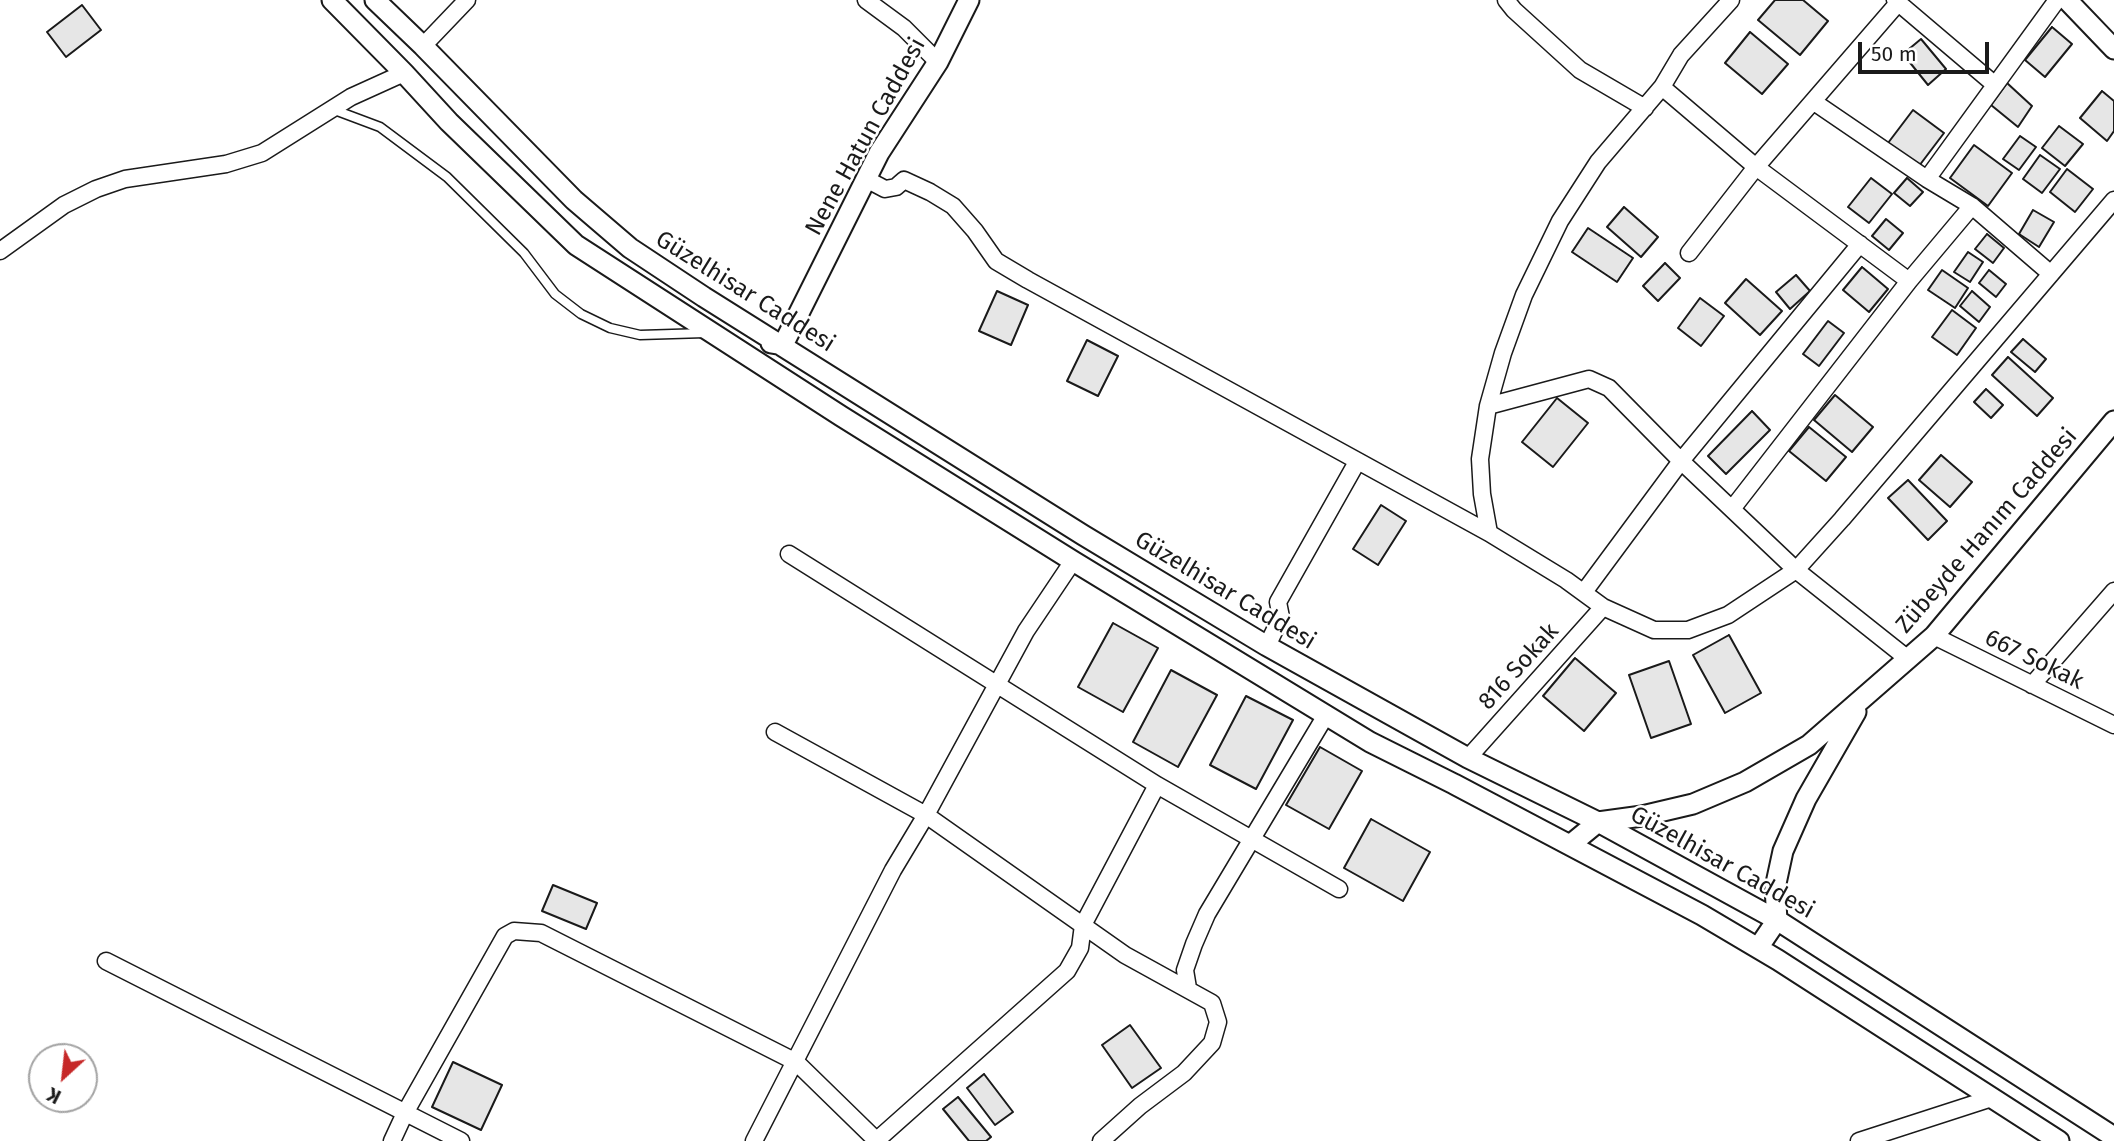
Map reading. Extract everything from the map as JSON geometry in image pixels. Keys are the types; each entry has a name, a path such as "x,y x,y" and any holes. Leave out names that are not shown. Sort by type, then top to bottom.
{"street":[{"name":"Güzelhisar Caddesi","path":"332,0 457,131 576,245 1073,561 1370,742 1702,915 2059,1141"},
{"name":"Güzelhisar Caddesi","path":"375,0 574,200 629,248 1083,535 1267,646 1468,758 1598,822 1777,920 2114,1137"},
{"path":"423,46 467,0"},
{"path":"866,0 904,28 938,62"},
{"name":"Nene Hatun Caddesi","path":"783,345 879,153 938,62 968,0"},
{"path":"1506,0 1580,69 1645,108"},
{"path":"1489,533 1482,494 1480,459 1488,405 1524,295 1560,220 1598,162 1662,87 1681,55 1731,0"},
{"path":"1927,179 2057,0"},
{"path":"2067,0 2114,49"},
{"path":"1689,253 1756,167 1814,102 1897,1 1994,85"},
{"path":"0,251 64,205 96,189 125,179 226,164 262,153 351,97 404,73"},
{"path":"1662,87 1756,167 1909,281"},
{"path":"1814,102 1927,179 1972,206 2051,274"},
{"path":"866,179 886,189 896,187 904,180 953,205 996,261 1028,281 1489,533 1584,592 1603,607 1654,630 1688,630 1728,615 1796,570 2114,200"},
{"path":"1732,509 1909,281 1972,206"},
{"path":"1584,592 1681,461 1860,244"},
{"path":"711,332 783,345"},
{"path":"1488,405 1589,379 1609,388 1796,570 1908,659"},
{"name":"Zübeyde Hanım Caddesi","path":"1598,822 1642,816 1693,804 1745,782 1810,745 1934,636 2114,421"},
{"path":"1267,646 1282,617 1278,602 1357,462"},
{"path":"789,554 1157,785 1339,889"},
{"path":"754,1141 893,870 1026,631 1073,561"},
{"path":"2032,685 2114,591"},
{"name":"816 Sokak","path":"1468,758 1603,607"},
{"name":"667 Sokak","path":"1934,636 2114,725"},
{"name":"Zübeyde Hanım Caddesi","path":"1777,920 1775,888 1783,851 1806,799 1864,699"},
{"path":"1188,988 1185,970 1208,914 1326,715"},
{"path":"775,732 926,815 1125,955 1212,1003 1218,1022 1212,1043 1184,1073 1140,1106 1101,1141"},
{"path":"392,1141 405,1113 505,936 514,931 541,933 796,1062 877,1141 1067,971 1080,948 1083,925 1157,785"},
{"path":"1570,845 1598,822"},
{"path":"1758,948 1777,920"},
{"path":"106,961 461,1141"},
{"path":"1859,1141 1992,1098"}],"lane":[{"path":"332,109 380,127 447,177 524,253 555,294 581,313 610,328 640,335 711,332"}],"building":[{"path":"1775,0 1803,0 1828,21 1800,55 1758,20"},
{"path":"82,5 101,30 66,57 47,32"},
{"path":"2052,27 2072,44 2045,77 2025,60"},
{"path":"1750,32 1788,64 1762,94 1725,63"},
{"path":"1921,39 1946,69 1928,85 1903,54"},
{"path":"2007,83 2032,106 2018,127 1991,105"},
{"path":"2102,91 2114,101 2114,131 2107,141 2080,118"},
{"path":"1913,110 1944,133 1919,166 1888,143"},
{"path":"2059,126 2083,144 2065,166 2042,148"},
{"path":"2020,136 2036,147 2019,170 2003,159"},
{"path":"1974,145 2012,173 1988,206 1950,178"},
{"path":"2040,155 2060,169 2042,193 2023,179"},
{"path":"2067,169 2093,189 2075,212 2050,192"},
{"path":"1871,178 1892,194 1869,223 1848,207"},
{"path":"1907,178 1923,192 1910,206 1894,193"},
{"path":"1624,207 1658,237 1641,257 1607,227"},
{"path":"2033,210 2054,222 2039,247 2019,234"},
{"path":"1886,219 1903,233 1889,250 1872,236"},
{"path":"1588,228 1633,258 1617,282 1572,252"},
{"path":"1987,234 2004,248 1993,263 1975,249"},
{"path":"1968,252 1983,262 1970,282 1954,272"},
{"path":"1665,263 1680,278 1658,301 1643,286"},
{"path":"1862,267 1888,289 1869,312 1843,290"},
{"path":"1942,270 1968,288 1955,308 1928,290"},
{"path":"1989,270 2006,284 1996,297 1979,283"},
{"path":"1796,275 1810,291 1790,309 1776,292"},
{"path":"1746,279 1782,311 1760,335 1725,303"},
{"path":"997,291 1028,305 1011,345 979,331"},
{"path":"1972,291 1990,307 1979,322 1960,306"},
{"path":"1700,298 1724,316 1701,346 1678,328"},
{"path":"1952,310 1976,328 1957,355 1932,337"},
{"path":"1828,321 1844,333 1819,366 1803,354"},
{"path":"2023,339 2046,359 2035,372 2011,352"},
{"path":"1087,340 1118,356 1098,396 1067,381"},
{"path":"2008,357 2053,398 2037,416 1992,375"},
{"path":"1986,389 2003,405 1991,418 1974,402"},
{"path":"1835,395 1873,427 1852,452 1814,420"},
{"path":"1557,398 1588,423 1553,467 1522,442"},
{"path":"1752,411 1770,430 1726,474 1708,456"},
{"path":"1809,427 1846,457 1826,481 1789,451"},
{"path":"1941,455 1972,482 1950,507 1919,480"},
{"path":"1908,480 1947,521 1928,540 1888,498"},
{"path":"1381,505 1406,521 1378,565 1353,549"},
{"path":"1113,623 1158,648 1123,712 1078,687"},
{"path":"1729,635 1761,693 1725,713 1693,655"},
{"path":"1575,658 1616,693 1584,731 1543,696"},
{"path":"1669,661 1691,724 1651,738 1629,675"},
{"path":"1171,670 1217,695 1178,767 1133,742"},
{"path":"1246,696 1293,720 1256,789 1210,765"},
{"path":"1320,747 1362,771 1329,829 1286,805"},
{"path":"1371,819 1430,852 1403,901 1344,868"},
{"path":"553,885 597,903 586,929 542,911"},
{"path":"1130,1025 1161,1068 1132,1088 1102,1045"},
{"path":"453,1062 502,1085 481,1130 432,1107"},
{"path":"984,1074 1013,1112 995,1125 967,1088"},
{"path":"958,1097 991,1137 986,1141 969,1141 943,1109"}]}
